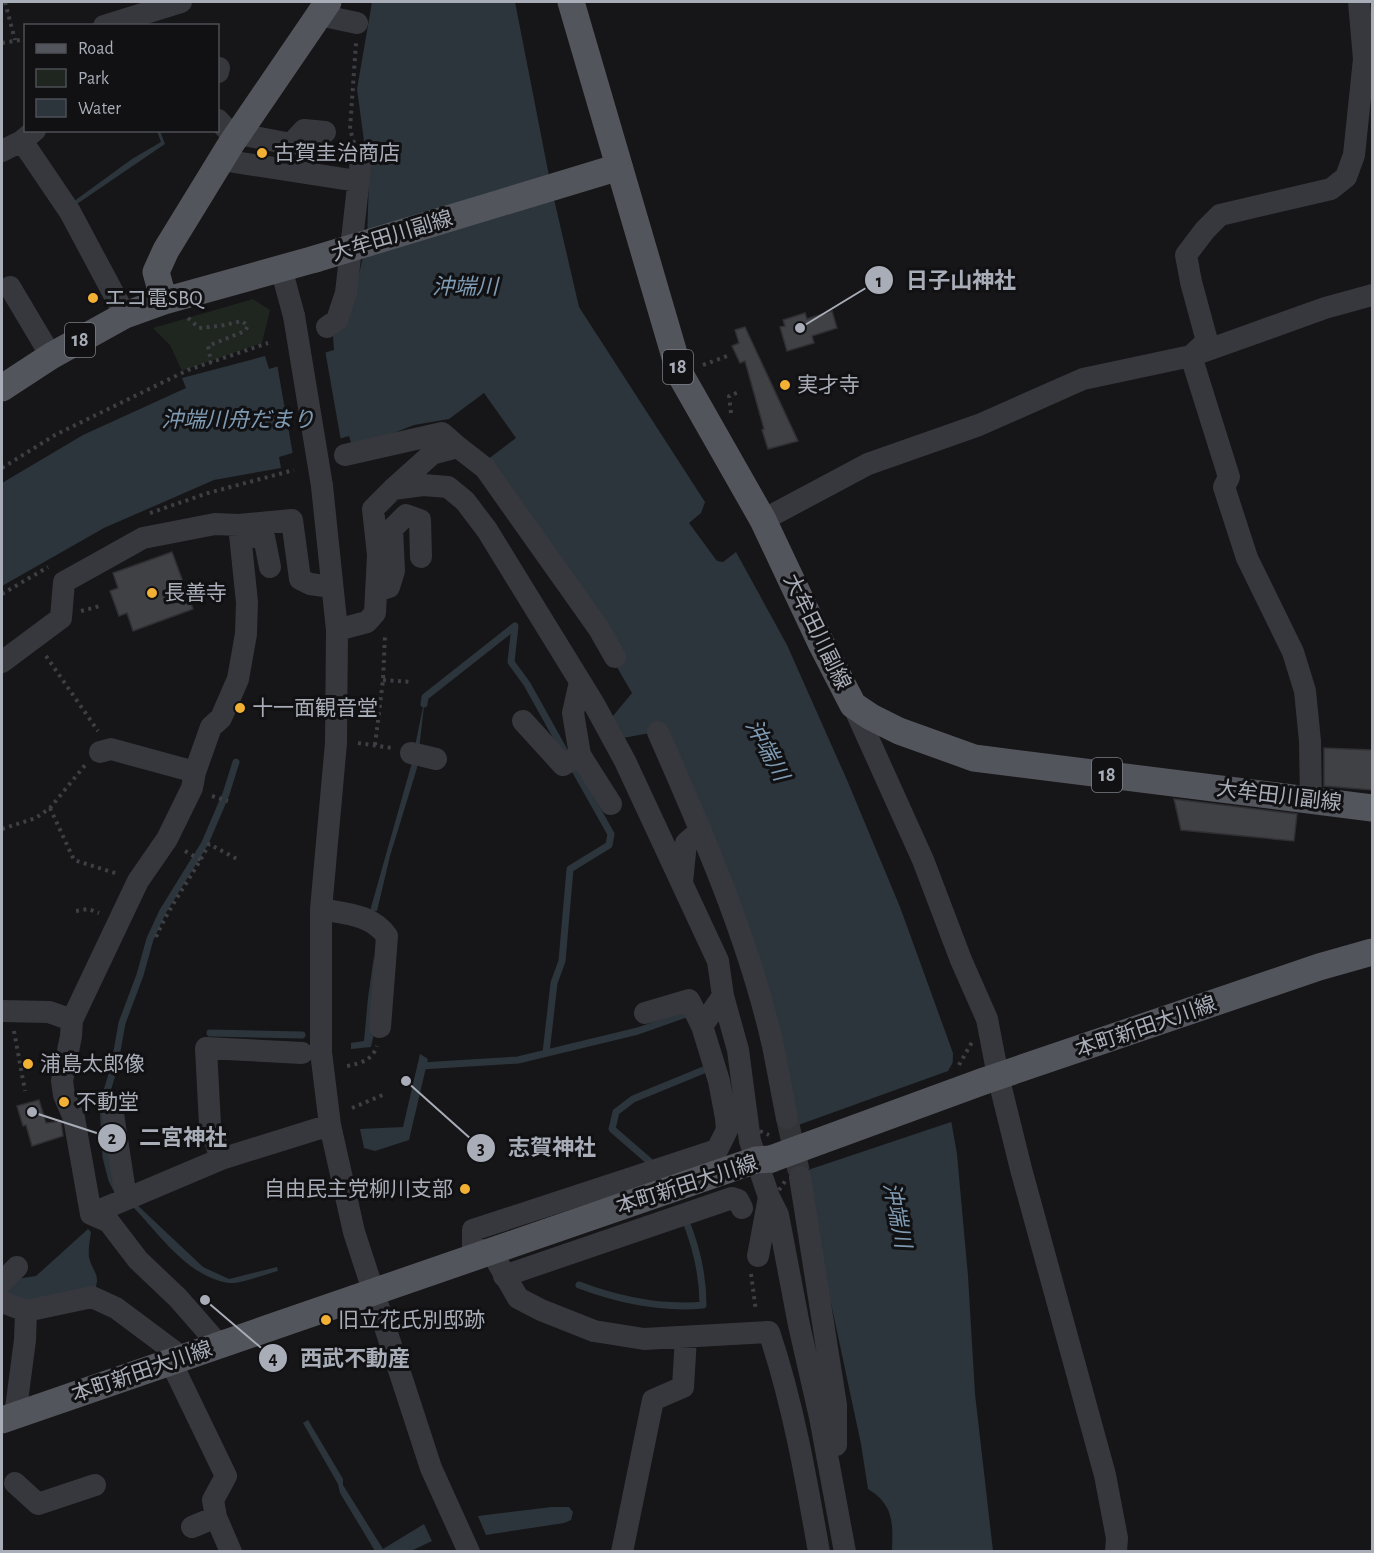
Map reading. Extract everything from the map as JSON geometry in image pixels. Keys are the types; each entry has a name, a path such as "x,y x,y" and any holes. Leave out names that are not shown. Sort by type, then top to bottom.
{"main road":[{"name":"大牟田川副線","path":"571,2 680,374 763,520 820,643 853,705 899,731 974,758 1372,808"},
{"path":"175,307 156,272 166,250 228,138 324,8"},
{"name":"大牟田川副線","path":"2,388 51,356 125,315 175,307 281,268 619,167"},
{"name":"本町新田大川線","path":"8,1418 482,1254 763,1160 991,1078 1319,967 1372,952"}],"street":[{"path":"111,24 181,2"},
{"path":"1191,356 1207,341 1186,255 1205,230 1220,215 1331,189 1346,177 1354,154 1364,59 1359,2"},
{"path":"324,8 357,23"},
{"path":"228,138 291,144 304,130 325,132"},
{"path":"2,151 29,136 125,315"},
{"path":"228,138 353,174 346,293 337,320 327,327"},
{"path":"281,268 294,316 322,486 337,630 336,743 321,909 321,1052 330,1125 354,1232 431,1468 469,1551"},
{"path":"10,287 51,356"},
{"path":"763,520 868,464 979,425 1083,379 1191,356 1325,308 1372,295"},
{"path":"1191,356 1229,477 1224,487 1247,558 1293,652 1305,691 1310,741 1311,800"},
{"path":"345,455 442,433 485,468 599,629 615,657"},
{"path":"337,630 367,622 375,613 378,555 373,509 432,454 458,447"},
{"path":"393,489 423,485 448,487 465,501 487,530 580,682 625,761 718,961 723,996 738,1050 750,1141 763,1160 769,1197 778,1215 820,1417 844,1551"},
{"path":"376,591 389,586 393,572 392,529 406,515 420,520 421,556"},
{"path":"240,531 292,520 300,579 310,584 332,587"},
{"path":"2,662 60,618 64,582 142,538 215,524 264,537 270,567"},
{"path":"91,1214 74,1118 64,1095 62,1081 72,1020 138,881 167,839 192,788 195,772 211,727 221,718 238,679 246,634 247,602 240,531"},
{"path":"572,760 573,713 580,682"},
{"path":"853,705 918,849 961,960 987,1019 991,1078 1024,1180 1106,1475 1117,1538 1116,1551"},
{"path":"523,720 572,760 611,804"},
{"path":"658,732 701,830 746,951 773,1045 787,1118"},
{"path":"106,751 195,772"},
{"path":"411,753 436,759"},
{"path":"682,883 686,843 701,830"},
{"path":"321,909 367,918 379,925 387,936 380,1027"},
{"path":"738,1050 753,1030 746,951"},
{"path":"702,1026 723,996"},
{"path":"645,1013 689,1000 702,1026 719,1081 726,1118 727,1130 717,1150 473,1230 482,1254 504,1276 518,1298 541,1310 594,1331 644,1339 769,1332 777,1355 806,1478 819,1551"},
{"path":"6,1012 49,1012 72,1020"},
{"path":"221,1159 210,1125 206,1048 302,1053"},
{"path":"113,1114 123,1199"},
{"path":"91,1214 221,1159 330,1125"},
{"path":"800,1177 836,1405 836,1452 827,1458"},
{"path":"758,1256 769,1197"},
{"path":"504,1276 732,1198 738,1200 742,1208"},
{"path":"91,1214 109,1222 138,1260 178,1299 220,1346"},
{"path":"2,1302 27,1311 92,1297 116,1308 177,1360 226,1476 213,1500 216,1517 231,1551"},
{"path":"8,1418 25,1340 27,1311"},
{"path":"622,1551 653,1400 683,1387 686,1337"},
{"path":"777,1355 820,1417"},
{"path":"15,1483 38,1504 95,1485"},
{"path":"192,1527 216,1517"}],"path":[{"path":"5,2 15,40"},
{"path":"353,174 350,129 357,23"},
{"path":"2,43 24,39"},
{"path":"175,307 199,328 242,321 248,326 245,331 208,346 211,362"},
{"path":"2,468 55,435 188,370 268,343"},
{"path":"375,745 383,680 385,635"},
{"path":"2,829 36,818 50,807 85,766 106,751 34,638"},
{"path":"383,680 413,682"},
{"path":"354,743 411,753"},
{"path":"219,799 228,801"},
{"path":"50,807 74,860 138,881"},
{"path":"156,937 166,913 191,877 209,844 237,859"},
{"path":"195,857 201,860"},
{"path":"6,1012 25,1091"},
{"path":"347,1066 359,1064 371,1058 377,1048 380,1027"},
{"path":"352,1108 385,1094"}],"green space":[{"path":"253,299 270,310 262,343 182,371 170,345 153,328"}],"water":[{"name":"沖端川","path":"372,2 515,2 551,186 579,307 705,502 701,513 689,523 717,561 723,562 736,552 787,645 900,907 953,1053 951,1120 957,1154 968,1276 975,1394 993,1551 892,1551 892,1523 887,1508 877,1495 868,1489 861,1444 777,1050 656,732 617,739 608,722 632,693 604,645 479,466 516,438 484,393 449,419 414,425 353,449 349,436 279,457 281,468 214,480 104,528 2,586 2,483 83,435 186,388 182,378 265,356 269,369 334,350 333,336 355,291 367,240 369,178 357,89"},
{"path":"157,132 160,132 165,144 68,210 66,207 132,159 161,142"},
{"path":"425,697 417,768 390,856 377,911 370,911 411,766"},
{"path":"374,956 375,1029 371,1047 351,1049 351,1043 364,1041"},
{"path":"420,1054 428,1059 409,1140 375,1151 364,1148 360,1129 403,1127"},
{"path":"133,1201 203,1267 229,1279 277,1267 278,1271 234,1283 214,1279 200,1273 164,1242 133,1207"},
{"path":"88,1229 91,1232 89,1257 97,1277 94,1291 32,1304 2,1296 9,1280 36,1276"},
{"path":"308,1420 343,1479 343,1485 383,1549 424,1524 432,1541 411,1551 375,1551 340,1493 338,1484 303,1423"},
{"path":"569,1507 573,1512 571,1520 486,1535 478,1516"}],"pier":[{"path":"325,350 341,441 293,455 277,364"},
{"path":"956,1057 954,1121 799,1173 790,1128 948,1071"}],"building":[{"path":"832,311 837,328 812,336 814,343 787,351 780,327 785,326 783,320 805,313 807,319"},
{"path":"745,327 798,441 768,449 745,361 740,363 732,346 739,343 735,330"},
{"path":"172,552 193,609 133,631 127,613 119,616 110,591 118,588 113,573"},
{"path":"1324,748 1372,750 1372,790 1324,786"},
{"path":"1174,799 1297,814 1294,841 1181,830"},
{"path":"39,1100 46,1123 61,1121 63,1136 32,1146 17,1106"}],"waterway":[{"path":"424,704 425,697 515,626 511,662 527,684 566,754"},
{"path":"116,1188 106,1157 103,1104 114,1068 122,1023 140,975 150,939 163,911 205,843 226,794 236,762"},
{"path":"546,1053 554,983 562,961 570,869 609,845 611,834 571,763"},
{"path":"421,1066 518,1060 638,1031 691,1014"},
{"path":"210,1033 302,1035"},
{"path":"649,1161 612,1129 616,1112 633,1099 711,1067"},
{"path":"579,1285 640,1302 671,1306 703,1305 698,1261 685,1219"}],"tunnel":[{"path":"787,1118 800,1177"}],"place":[{"name":"古賀圭治商店","path":"262,153"},
{"name":"エコ電SBQ","path":"93,298"},
{"name":"日子山神社","path":"800,328"},
{"name":"実才寺","path":"785,385"},
{"name":"長善寺","path":"152,593"},
{"name":"十一面観音堂","path":"240,708"},
{"name":"浦島太郎像","path":"28,1064"},
{"name":"志賀神社","path":"406,1081"},
{"name":"不動堂","path":"64,1102"},
{"name":"二宮神社","path":"32,1112"},
{"name":"自由民主党柳川支部","path":"465,1189"},
{"name":"西武不動産","path":"205,1300"},
{"name":"旧立花氏別邸跡","path":"326,1320"}],"water label":[{"name":"沖端川舟だまり","path":"238,420"}]}
